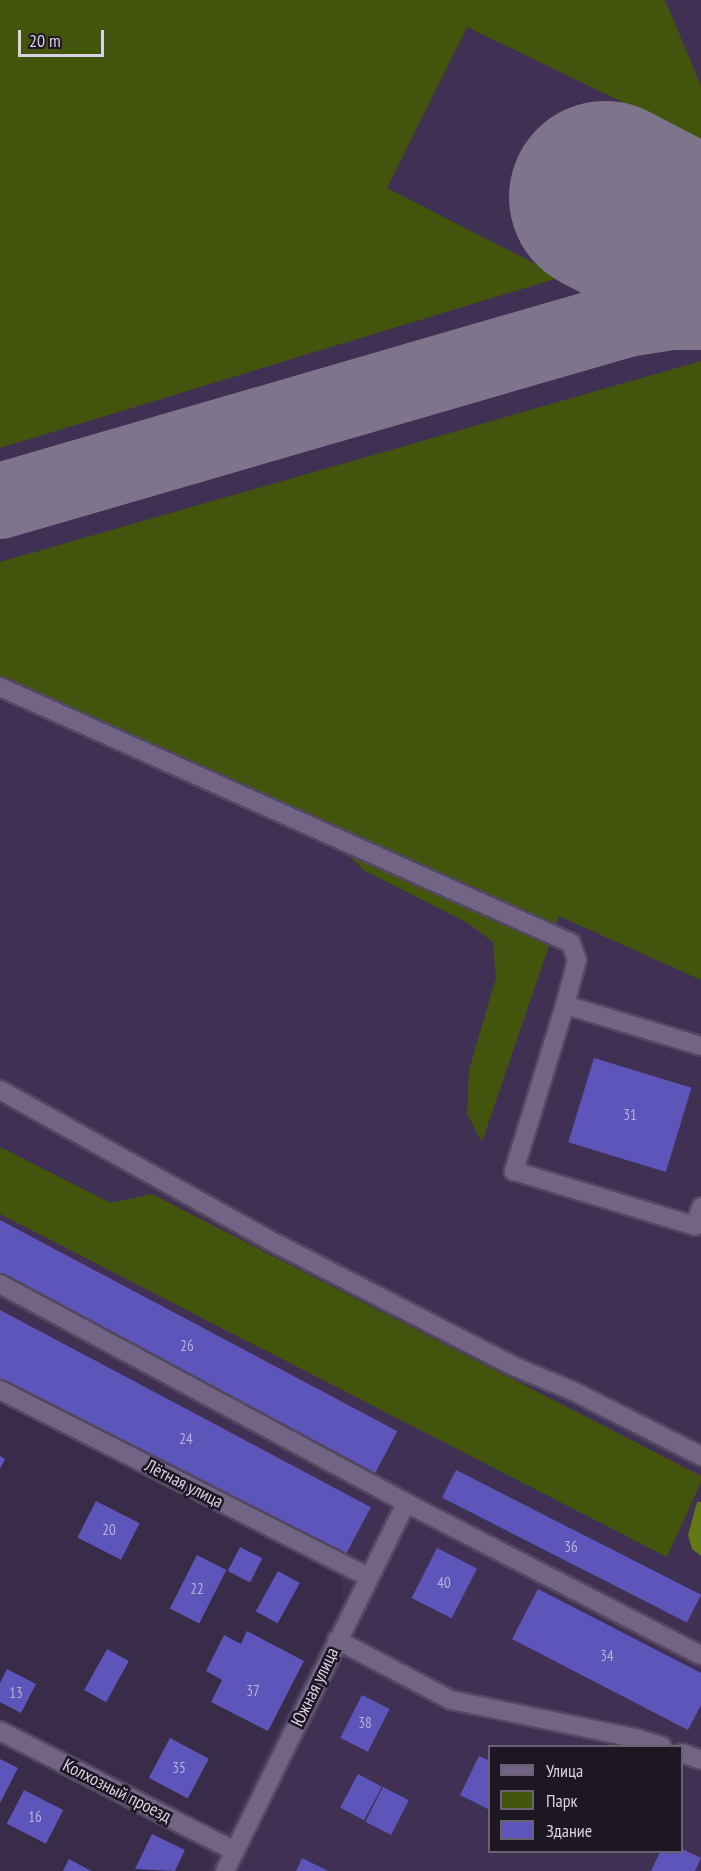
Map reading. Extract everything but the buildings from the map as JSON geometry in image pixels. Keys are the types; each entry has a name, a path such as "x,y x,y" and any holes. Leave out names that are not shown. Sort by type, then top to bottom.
{"street":[{"path":"0,687 571,942 577,960 514,1171 695,1226 701,1207"},
{"path":"565,1005 701,1046"},
{"path":"0,1090 279,1245 511,1365 573,1391 701,1456"},
{"path":"0,1284 406,1503 701,1655"},
{"name":"Лётная улица","path":"0,1390 368,1577"},
{"name":"Южная улица","path":"225,1871 406,1503"},
{"path":"337,1640 451,1700 657,1745"},
{"name":"Колхозный проезд","path":"0,1731 235,1851"},
{"path":"683,1754 701,1760"}],"shaded area":[{"path":"0,0 701,0 701,1871 208,1871 212,1859 206,1849 188,1838 0,1744 0,1721 209,1828 219,1831 229,1829 341,1604 343,1584 338,1574 328,1564 0,1397"}],"green space":[{"path":"0,0 665,0 701,86 701,140 467,27 387,188 561,277 0,448"},
{"path":"701,361 701,980 559,916 482,1142 467,1114 469,1070 496,978 493,942 468,923 365,871 350,857 0,687 0,562"},
{"path":"0,1147 111,1203 152,1194 701,1476 701,1482 667,1557 0,1214"},
{"path":"697,1502 701,1502 701,1556 692,1549 688,1535"}],"taxiway":[{"path":"0,501 627,319 672,312 701,312"}],"runway":[{"path":"605,197 701,247"}]}
